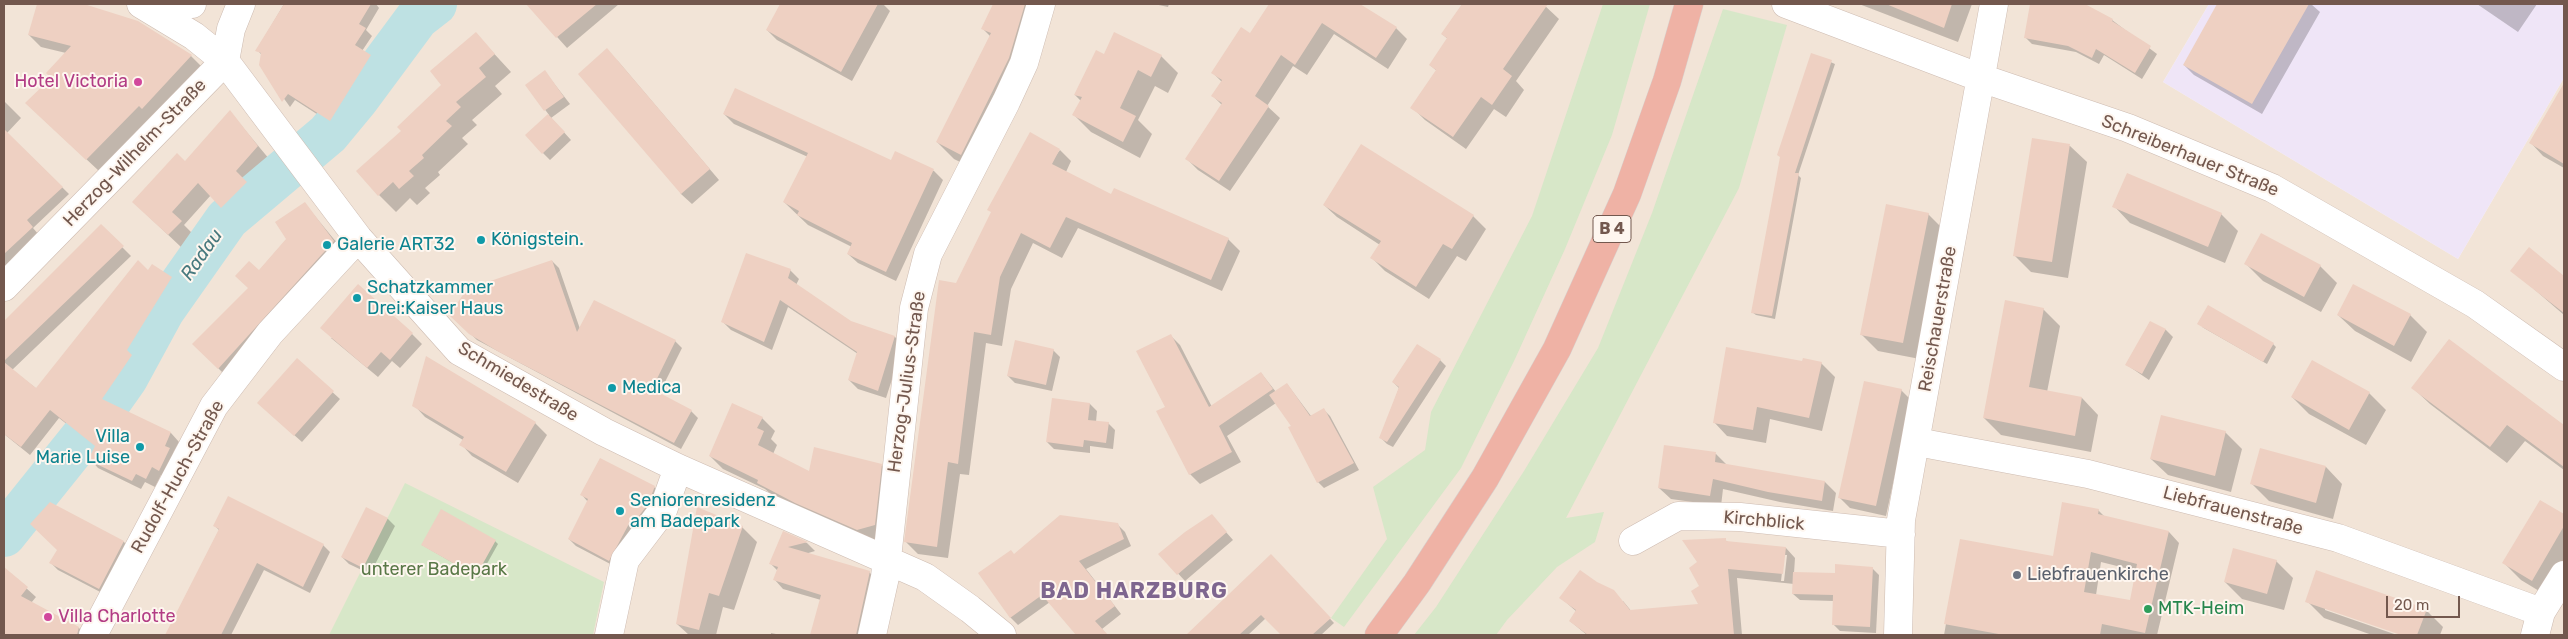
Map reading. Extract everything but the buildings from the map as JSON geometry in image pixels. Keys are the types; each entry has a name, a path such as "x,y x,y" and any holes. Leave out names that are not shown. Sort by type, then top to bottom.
{"highway":[{"name":"B 4","path":"1379,635 1417,583 1480,486 1557,349 1627,194 1667,81 1689,4"}],"street":[{"name":"Schmiedestraße","path":"141,4 188,31 225,61 358,238 460,351 604,432 678,468 925,577 970,608 1002,635"},
{"path":"170,4 192,4"},
{"path":"225,61 232,29 241,4"},
{"name":"Herzog-Julius-Straße","path":"872,635 886,559 914,308 928,254 1024,63 1041,4"},
{"name":"Reischauerstraße","path":"1898,635 1901,520 1917,442 1994,4"},
{"name":"Schreiberhauer Straße","path":"1790,5 1981,78 2128,128 2272,188 2475,304 2564,367"},
{"name":"Herzog-Wilhelm-Straße","path":"4,287 225,61"},
{"name":"Rudolf-Huch-Straße","path":"93,635 214,406 270,333 358,238"},
{"name":"Liebfrauenstraße","path":"1917,442 2088,474 2338,538 2538,624"},
{"path":"609,635 625,560 663,510 678,468"},
{"name":"Kirchblick","path":"1633,541 1678,516 1740,518 1901,534"},
{"path":"2538,624 2564,575"}],"shaded area":[{"path":"4,4 2209,4 2163,82 2458,259 2564,78 2564,635 4,635"},
{"path":"2209,4 2564,4 2564,78 2458,259 2163,82"}],"green space":[{"path":"1603,4 1650,4 1612,135 1565,249 1515,359 1461,468 1344,627 1331,618 1387,539 1373,487 1425,450 1431,412 1532,216"},
{"path":"1723,9 1787,25 1739,188 1566,518 1604,512 1595,542 1557,567 1507,620 1496,635 1414,635 1436,607 1524,471 1598,348 1652,213"},
{"name":"unterer Badepark","path":"405,483 604,582 593,635 329,635"}],"waterway":[{"name":"Radau","path":"4,535 97,419 126,378 163,310 227,219 328,134 357,99 417,18 435,4"}],"place":[{"name":"Hotel Victoria","path":"138,82"},
{"name":"Königstein.","path":"481,240"},
{"name":"Galerie ART32","path":"327,245"},
{"name":"Schatzkammer Drei:Kaiser Haus","path":"357,298"},
{"name":"Medica","path":"612,388"},
{"name":"Villa Marie Luise","path":"140,447"},
{"name":"Seniorenresidenz am Badepark","path":"620,511"},
{"name":"Liebfrauenkirche","path":"2017,575"},
{"name":"MTK-Heim","path":"2148,609"},
{"name":"Villa Charlotte","path":"48,617"}],"district":[{"name":"BAD HARZBURG","path":"1134,592"}]}
